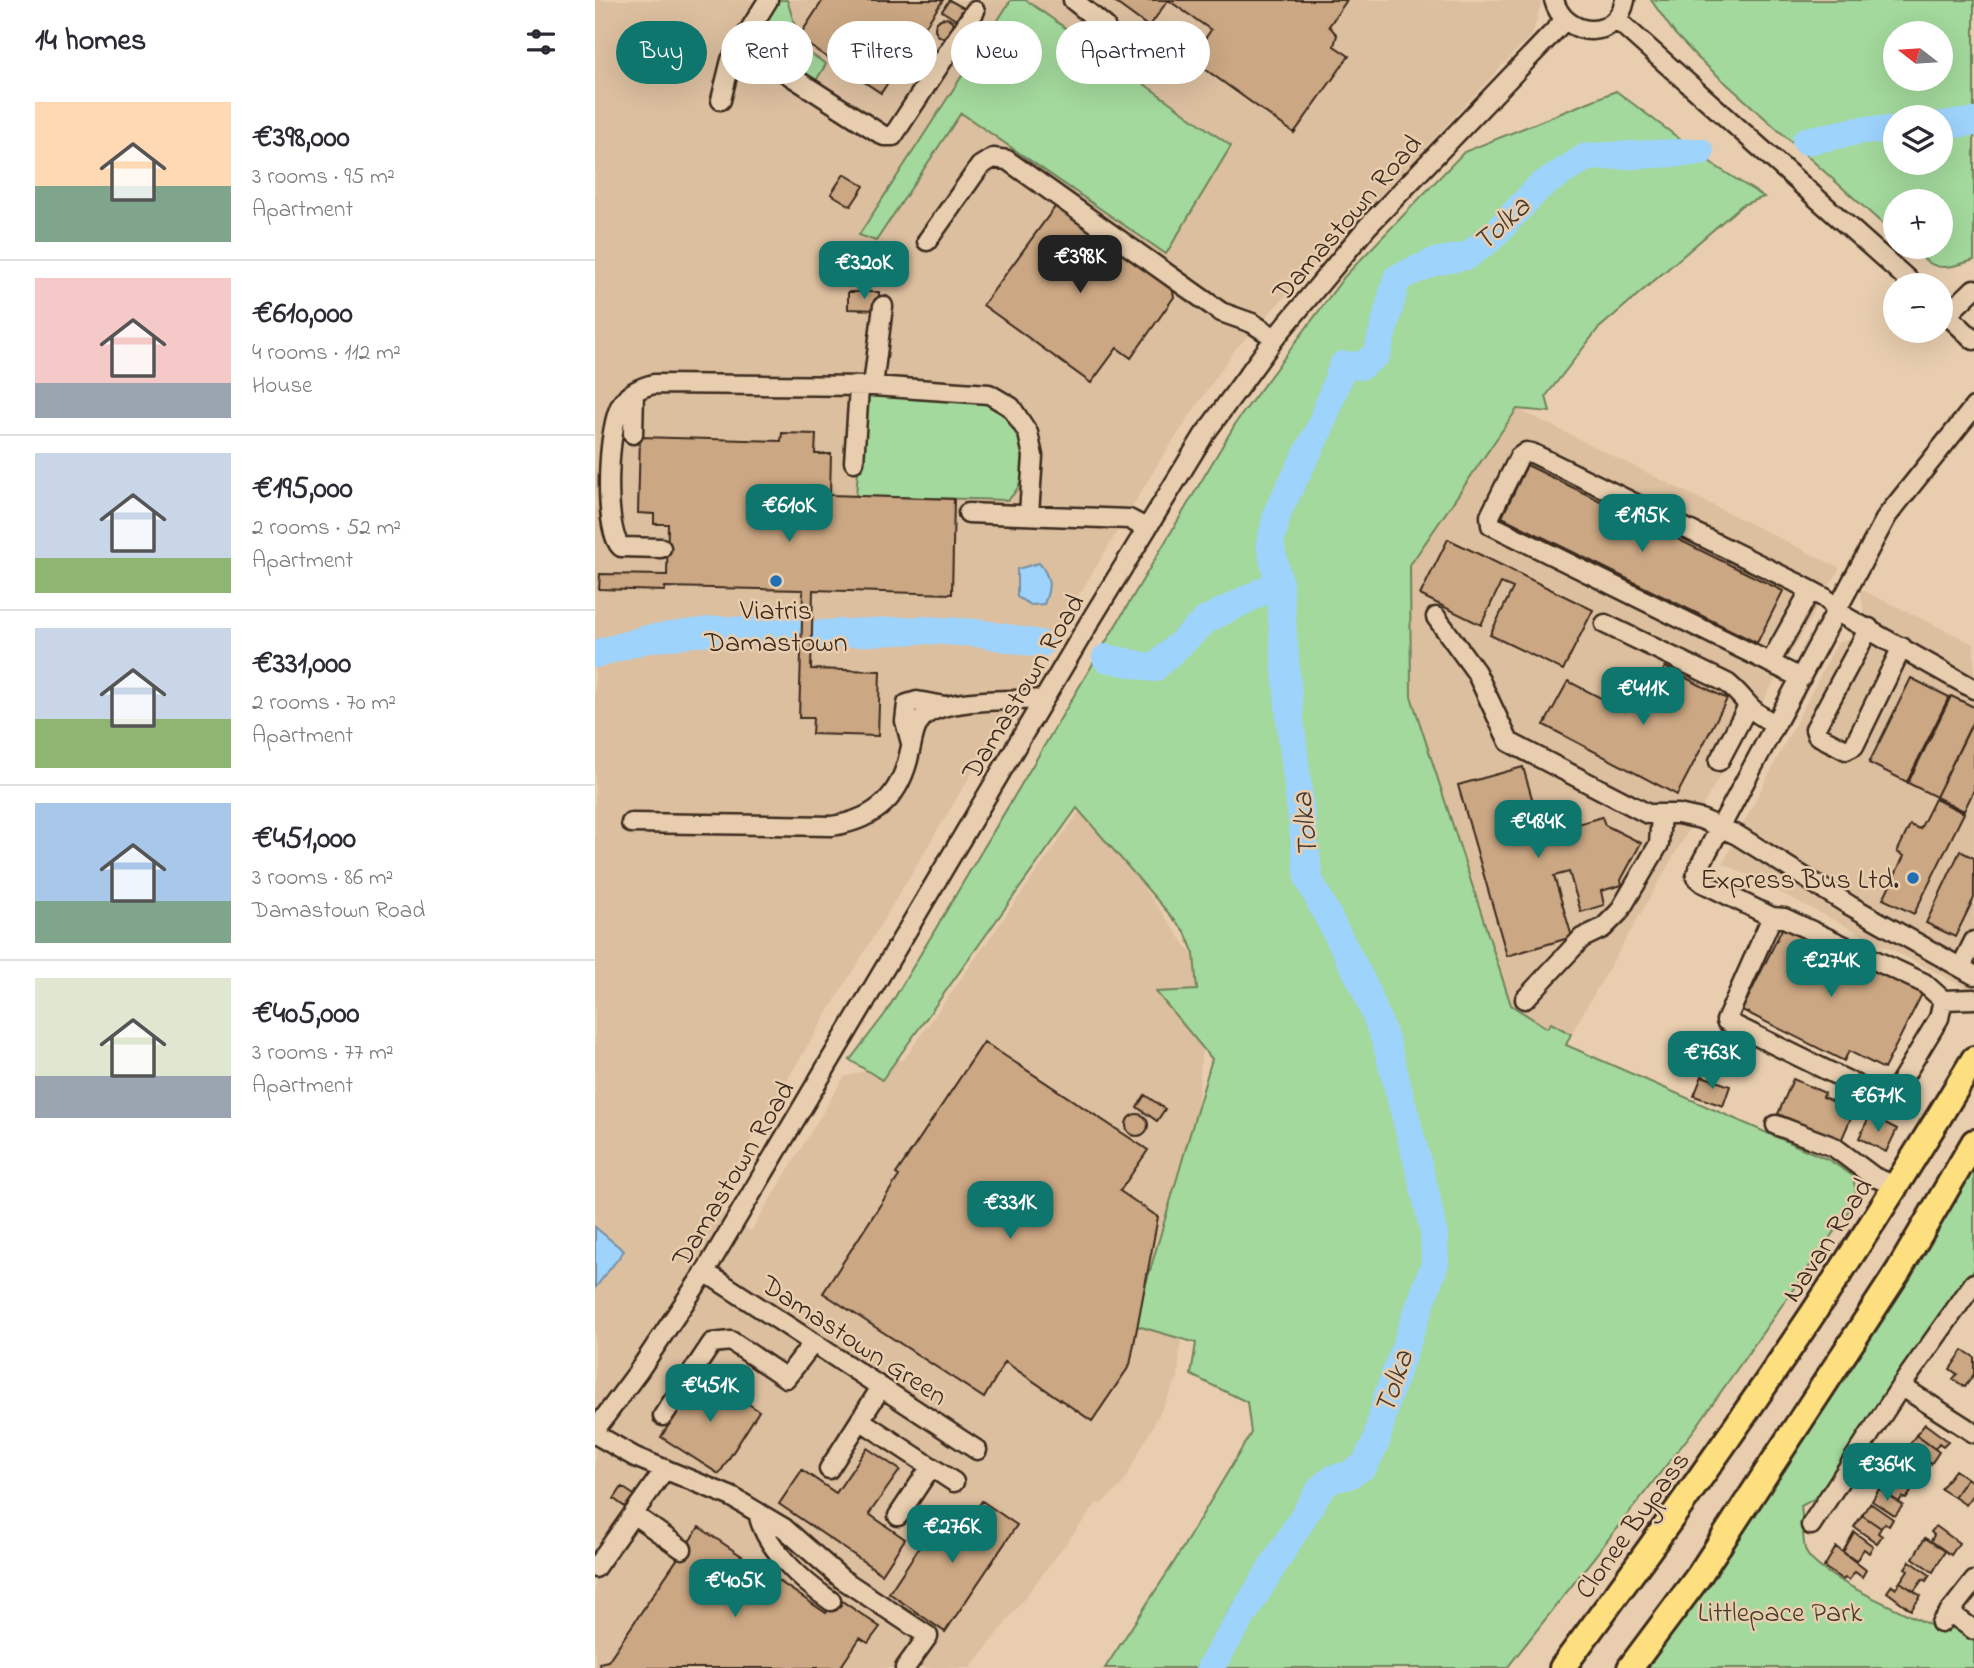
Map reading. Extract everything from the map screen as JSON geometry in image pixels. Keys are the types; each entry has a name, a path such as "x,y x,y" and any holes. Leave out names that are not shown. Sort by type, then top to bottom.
{"highway":[{"name":"Navan Road","path":"1747,1413 1896,1186 1974,1059"},
{"path":"1630,1668 1698,1577 1899,1270 1974,1142"},
{"path":"1551,1668 1747,1413"},
{"name":"Clonee Bypass","path":"1562,1668 1747,1413"},
{"path":"1620,1668 1750,1494"}],"street":[{"path":"755,21 768,0"},
{"path":"1073,0 1099,21"},
{"path":"1554,0 1564,21 1578,29 1591,31 1604,28 1616,19 1625,0"},
{"path":"804,84 888,137 898,133 975,11"},
{"path":"1616,19 1901,273"},
{"name":"Damastown Road","path":"596,1425 705,1272 1146,528 1205,435 1275,338 1368,226 1564,21"},
{"path":"720,100 724,84"},
{"path":"927,241 980,166 993,158 1007,160 1221,312 1252,323 1275,338"},
{"path":"1953,305 1974,289"},
{"path":"854,462 883,306"},
{"path":"1953,320 1974,340"},
{"path":"661,548 621,547 611,531 611,452 620,405 641,387 675,382 977,391 989,394 1010,407 1024,423 1031,443 1029,514"},
{"path":"633,434 634,392"},
{"path":"1974,407 1887,516 1696,877 1772,917 1784,918 1924,983 1943,1000 1974,999"},
{"path":"1801,678 1491,525 1490,516 1519,457 1526,452 1532,453 1810,591 1838,608 1846,617 1974,689"},
{"path":"968,513 1129,519 1146,528"},
{"path":"1770,663 1810,591"},
{"path":"1436,617 1476,672 1509,743 1648,814 1678,814 1968,971 1974,941"},
{"path":"1605,624 1727,683 1738,691 1747,708 1776,724"},
{"path":"1869,628 1815,729 1818,735 1846,750 1854,746 1902,647"},
{"path":"631,823 832,826 852,823 870,816 889,801 902,782 915,728 923,717 947,706 1044,699"},
{"path":"1719,761 1747,708"},
{"path":"1525,999 1582,938 1603,928 1619,912 1659,844 1661,814"},
{"path":"1772,917 1726,1021 1877,1095 1896,1088 1939,1018 1943,1000"},
{"path":"1776,1125 1834,1147 1874,1177 1896,1186"},
{"name":"Damastown Green","path":"705,1272 977,1450"},
{"path":"1812,1513 1974,1283"},
{"path":"663,1416 712,1343 731,1341 786,1378 813,1343"},
{"path":"1901,1386 1974,1433"},
{"path":"829,1469 880,1389"},
{"path":"860,1420 954,1482"},
{"path":"596,1425 635,1457 731,1497 784,1528 842,1579 927,1636 905,1668"},
{"path":"898,1516 930,1468"},
{"path":"595,1568 665,1469"},
{"path":"758,1513 762,1533 810,1587 831,1601"},
{"path":"633,1514 682,1549"},
{"path":"1974,1581 1945,1618 1974,1630"}],"shaded area":[{"path":"595,0 1542,0 1533,33 1233,352 1161,459 712,1205 751,1231 844,1077 904,1059 1084,805 1200,965 1205,1007 1178,1378 1122,1485 1101,1504 1097,1503 971,1668 595,1668"},
{"path":"1518,409 1840,568 1571,1034 1551,1023 1547,1029 1511,1005 1411,696 1410,565"},
{"path":"1860,589 1974,644 1974,992 1723,863 1837,643 1858,636 1865,619"}],"green space":[{"path":"778,0 787,0 794,21 767,21"},
{"path":"1011,0 1026,0 1056,21 1056,84 1144,84 1231,146 1166,254 961,113 876,241 859,235 957,84 1042,84 1042,21 997,21"},
{"path":"1651,0 1974,0 1974,260 1939,267 1924,259 1953,259 1953,189 1883,189 1883,224 1698,58 1675,34"},
{"path":"813,55 826,64 813,83"},
{"path":"1616,91 1717,167 1764,197 1742,205 1598,329 1546,396 1550,412 1517,409 1410,565 1411,696 1511,1005 1547,1028 1551,1023 1571,1034 1566,1045 1829,1160 1853,1176 1857,1199 1694,1430 1507,1668 1216,1668 1316,1503 1334,1485 1355,1476 1372,1461 1386,1424 1397,1376 1440,1271 1439,1237 1424,1150 1357,953 1313,877 1276,535 1282,510 1318,436 1265,519 1271,580 1269,606 1290,820 1303,890 1348,968 1399,1117 1427,1240 1428,1268 1380,1382 1374,1436 1367,1451 1355,1462 1334,1466 1303,1498 1265,1564 1234,1604 1196,1668 1105,1668 1173,1564 1251,1433 1247,1402 1191,1375 1196,1343 1134,1325 1212,1059 1156,992 1197,990 1194,954 1185,932 1077,808 882,1080 850,1060 885,1014 1237,421 1345,276 1464,152"},
{"path":"876,392 964,397 983,403 1000,413 1014,428 1025,450 1025,470 1016,490 1008,500 856,496 863,403"},
{"name":"Littlepace Park","path":"1974,1168 1974,1270 1902,1371 1821,1495 1801,1506 1805,1549 1812,1560 1867,1595 1944,1632 1953,1628 1963,1631 1974,1639 1974,1668 1635,1668 1706,1572 1731,1553 1754,1505 1883,1316"}],"water":[{"path":"1039,563 1048,578 1048,592 1044,604 1031,605 1017,597 1017,569"},
{"path":"595,1227 624,1251 595,1288"}],"building":[{"path":"823,0 943,0 929,21 827,21 827,57 813,48 813,21 809,21"},
{"path":"949,0 964,8 956,20 942,11"},
{"path":"1112,0 1168,0 1153,21 1141,21"},
{"path":"1168,0 1347,0 1329,26 1337,35 1334,46 1349,56 1294,133 1210,73 1210,21 1198,21"},
{"path":"941,19 952,21 951,36 941,37 937,34 937,22"},
{"path":"867,84 887,84 881,93"},
{"path":"844,174 864,186 851,206 831,194"},
{"path":"1058,203 1172,286 1174,297 1131,358 1117,348 1091,383 983,305"},
{"path":"857,255 867,259 871,269 867,279 857,283 847,279 843,269 847,259"},
{"path":"848,292 879,292 879,310 848,309"},
{"name":"Viatris Damastown","path":"782,433 816,434 815,454 831,454 830,495 954,499 952,594 813,590 811,669 880,671 878,736 812,734 813,718 799,718 803,590 665,587 665,591 599,589 600,574 667,575 668,524 654,524 654,514 638,513 640,437 781,441"},
{"path":"1527,465 1783,591 1757,643 1502,517"},
{"path":"1448,539 1593,610 1563,670 1490,635 1513,588 1501,583 1481,625 1420,595"},
{"path":"1665,667 1727,699 1677,795 1544,725 1568,681 1626,711 1641,681 1654,688"},
{"path":"1911,678 1949,697 1907,782 1869,763"},
{"path":"1951,696 1974,707 1974,719 1936,797 1908,783"},
{"path":"1974,720 1974,790 1964,811 1936,797"},
{"path":"1523,767 1540,826 1555,821 1557,830 1602,817 1605,825 1641,843 1621,880 1622,885 1601,891 1604,905 1581,912 1569,872 1554,876 1572,937 1507,956 1458,785"},
{"name":"Express Bus Ltd.","path":"1935,799 1964,813 1914,914 1883,899 1904,856 1897,852 1910,825 1920,829"},
{"path":"1960,851 1974,858 1974,898 1955,937 1926,923"},
{"path":"1785,923 1923,992 1884,1069 1849,1051 1844,1061 1742,1010"},
{"path":"1715,1036 1723,1041 1708,1069 1699,1064"},
{"path":"984,1042 1148,1150 1120,1191 1158,1217 1130,1365 1092,1421 1005,1362 984,1398 823,1293 899,1176 896,1174"},
{"path":"1702,1076 1730,1086 1723,1106 1694,1096"},
{"path":"1793,1079 1825,1093 1823,1097 1854,1111 1841,1141 1778,1114"},
{"path":"1145,1095 1165,1109 1157,1121 1137,1107"},
{"path":"1137,1114 1145,1117 1148,1125 1145,1133 1137,1136 1129,1133 1126,1125 1129,1117"},
{"path":"1870,1115 1897,1129 1886,1152 1859,1138"},
{"path":"1963,1350 1974,1357 1974,1374 1965,1387 1953,1379 1957,1374 1950,1369"},
{"path":"702,1373 759,1411 719,1474 661,1437"},
{"path":"1925,1424 1948,1441 1943,1446 1939,1443 1935,1449 1916,1435"},
{"path":"1916,1435 1939,1452 1931,1464 1908,1447"},
{"path":"867,1448 900,1470 869,1514 905,1539 882,1574 779,1504 802,1470 836,1493"},
{"path":"1907,1450 1929,1466 1925,1473 1921,1470 1918,1475 1899,1462"},
{"path":"1899,1462 1918,1475 1914,1481 1918,1483 1914,1490 1891,1474"},
{"path":"1955,1470 1967,1478 1954,1497 1941,1489"},
{"path":"1887,1477 1911,1492 1906,1499 1902,1497 1899,1502 1879,1489"},
{"path":"1967,1478 1974,1483 1974,1494 1966,1505 1954,1497"},
{"path":"622,1487 634,1495 625,1507 614,1499"},
{"path":"1879,1489 1903,1505 1895,1516 1872,1501"},
{"path":"982,1501 1017,1525 945,1632 889,1593 940,1516 962,1531"},
{"path":"1870,1503 1893,1519 1889,1526 1885,1523 1881,1528 1862,1515"},
{"path":"1862,1515 1881,1528 1878,1533 1882,1536 1877,1543 1854,1527"},
{"path":"1936,1526 1959,1543 1951,1555 1931,1541 1934,1535 1931,1532"},
{"path":"699,1527 826,1613 836,1597 880,1627 868,1643 860,1638 840,1668 600,1668 599,1663 608,1661"},
{"path":"1854,1532 1873,1546 1869,1553 1864,1549 1856,1561 1843,1552"},
{"path":"1925,1538 1945,1551 1933,1572 1913,1558"},
{"path":"1836,1547 1866,1570 1862,1577 1855,1572 1849,1580 1843,1580 1824,1567"},
{"path":"1910,1561 1930,1575 1926,1581 1923,1579 1914,1591 1900,1582"},
{"path":"1900,1582 1921,1596 1911,1610 1887,1592 1892,1585 1896,1588"}],"waterway":[{"name":"Tolka","path":"1953,124 1974,122"},
{"name":"Tolka","path":"1806,141 1863,130 1883,130"},
{"name":"Tolka","path":"1210,1668 1321,1488 1332,1479 1349,1475 1364,1466 1376,1442 1387,1398 1435,1263 1434,1234 1425,1191 1386,1042 1365,988 1309,880 1290,720 1279,583 1270,544 1278,511 1320,428 1343,365 1361,366 1377,354 1397,278 1434,262 1467,256 1492,237 1539,187 1586,157 1700,152"},
{"path":"1106,658 1154,668 1206,620 1279,583"},
{"path":"595,654 647,639 718,630 795,632"},
{"path":"821,634 923,630 979,633 1040,644"},
{"path":"1276,697 1288,695"}],"place":[{"name":"Viatris Damastown","path":"776,581"},
{"name":"Express Bus Ltd.","path":"1913,878"}]}
